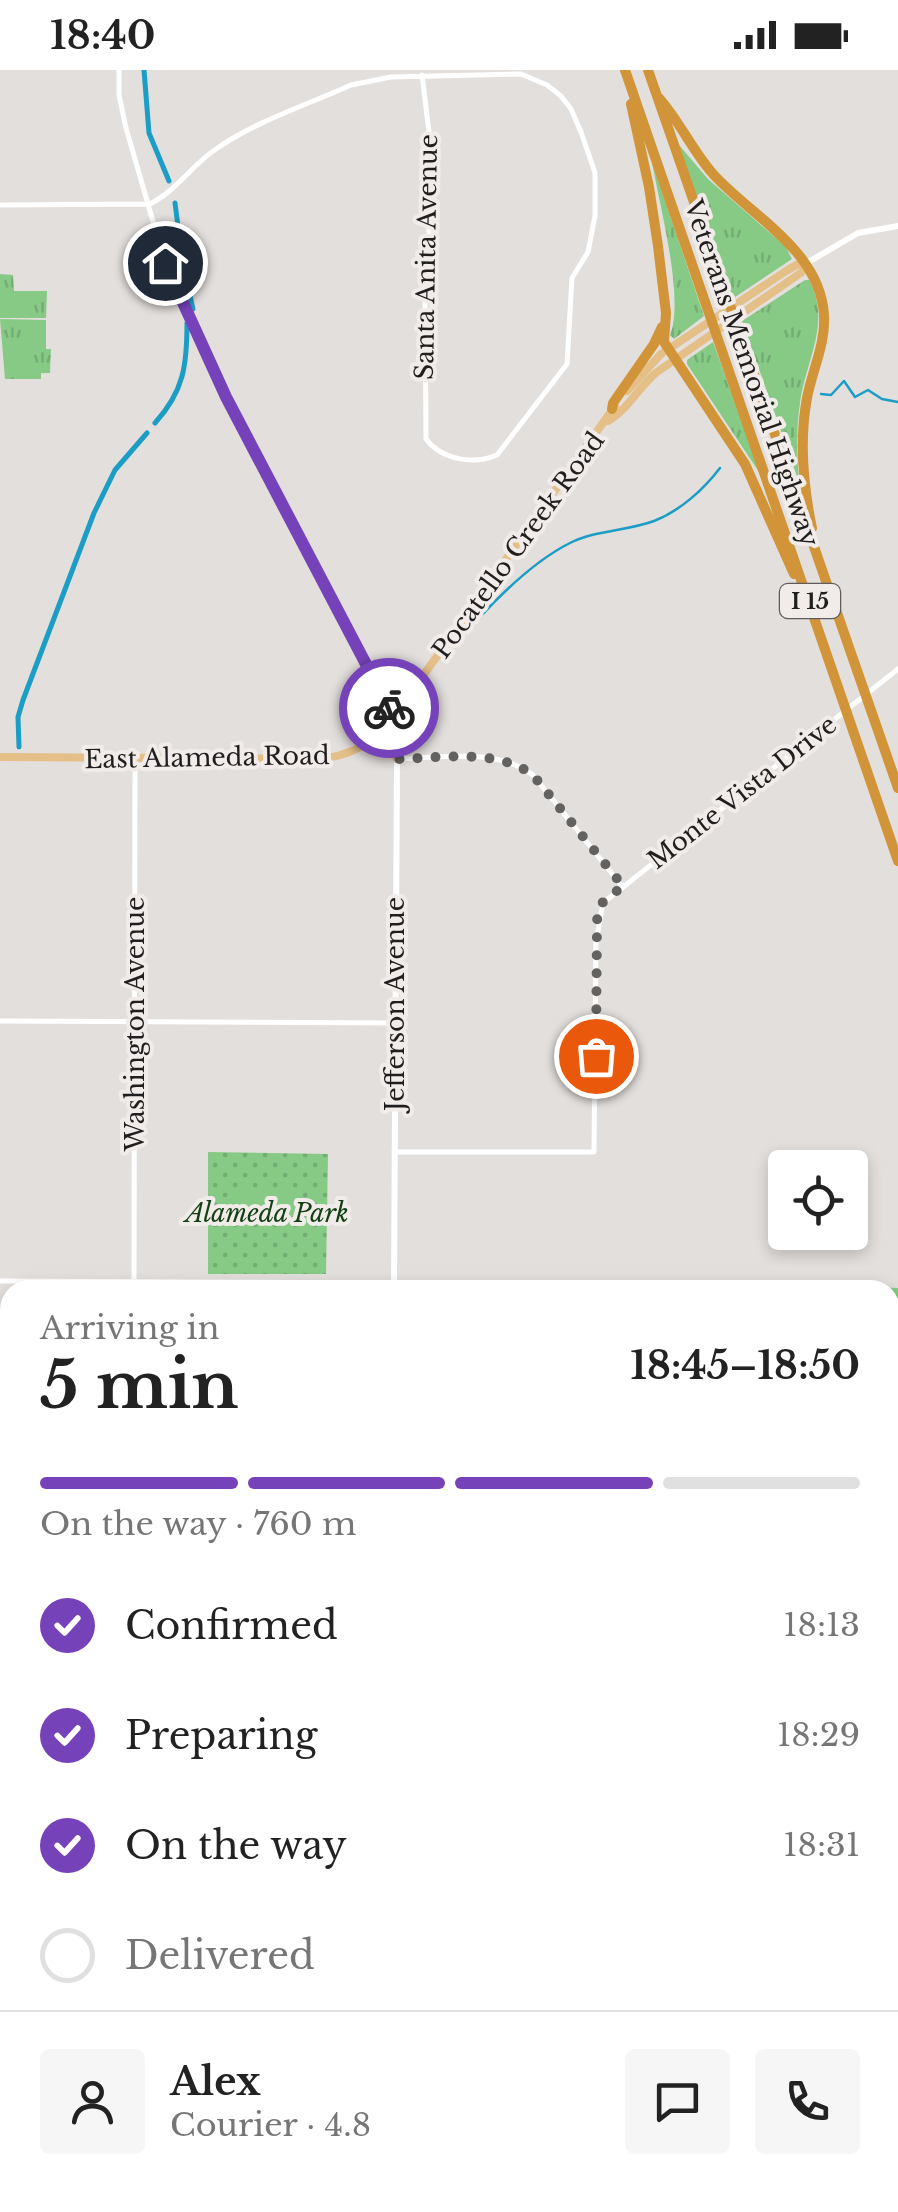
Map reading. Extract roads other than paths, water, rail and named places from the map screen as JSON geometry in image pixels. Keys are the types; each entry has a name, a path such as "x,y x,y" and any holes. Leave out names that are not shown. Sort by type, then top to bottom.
{"highway":[{"name":"Veterans Memorial Highway","path":"624,70 898,861"},
{"path":"624,70 650,186 664,291 663,336 745,464 780,537 819,635"},
{"name":"Veterans Memorial Highway","path":"648,70 898,788"},
{"path":"656,95 714,176 777,230 818,290 825,319 808,394 803,452 808,507 825,577"},
{"path":"610,415 613,402 654,344 664,322"}],"main road":[{"name":"Pocatello Creek Road","path":"393,718 610,415 614,418 672,354 858,233 898,226"},
{"path":"383,695 394,699 410,693"},
{"name":"East Alameda Road","path":"2,755 335,758 369,743 393,718"},
{"name":"Jefferson Avenue","path":"393,718 398,759 394,1280"},
{"path":"369,743 387,744 398,759"}],"street":[{"path":"119,70 126,128 165,263 226,397 393,718"},
{"name":"Santa Anita Avenue","path":"511,72 547,84 572,109 592,161 596,188 592,239 572,278 570,352 562,374 490,458 441,455 426,440 430,132 422,75 511,72"},
{"path":"0,205 150,204 162,198 220,146 274,120 352,84 422,75"},
{"name":"Monte Vista Drive","path":"394,1152 594,1152 597,921 602,903 898,669"},
{"name":"Washington Avenue","path":"134,1280 135,758"},
{"path":"398,759 495,758 522,767 533,775 623,886"},
{"path":"0,1021 394,1023"}],"waterway":[{"path":"144,70 149,133 169,181"},
{"path":"175,203 193,309"},
{"path":"155,423 172,400 182,377 187,323"},
{"path":"821,394 831,395 844,381 855,397 868,390 882,399 898,402"},
{"path":"19,747 18,717 23,700 94,513 115,470 147,433"},
{"path":"480,617 522,576 557,550 590,535 664,517 691,499 720,468"}],"park label":[{"name":"Alameda Park","path":"267,1213"}]}
